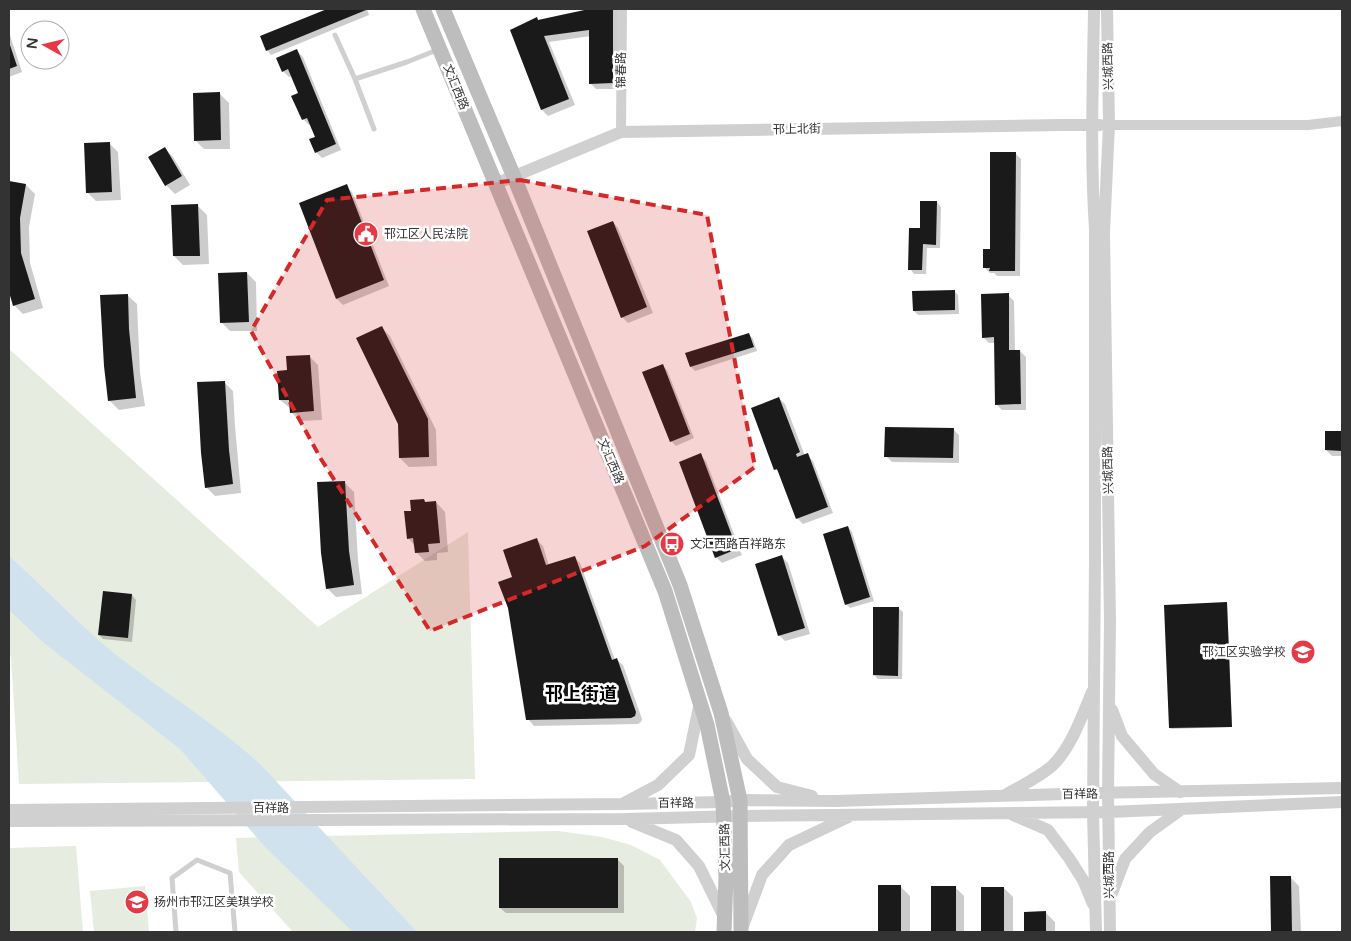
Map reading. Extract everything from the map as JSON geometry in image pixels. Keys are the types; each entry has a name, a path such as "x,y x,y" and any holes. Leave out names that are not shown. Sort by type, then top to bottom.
{"main road":[{"name":"文汇西路","path":"423,9 665,591 707,725 723,802 726,877 724,932"},
{"name":"文汇西路","path":"443,9 514,177 680,585 721,713 740,800 742,816 741,931"}],"street":[{"name":"锦春路","path":"621,132 622,9"},
{"name":"兴城西路","path":"1094,9 1092,126 1092,192 1095,229 1093,812 1096,932"},
{"name":"兴城西路","path":"1108,9 1109,125 1104,232 1110,621 1108,794 1110,932"},
{"path":"1109,125 1308,125 1342,121"},
{"name":"邗上北街","path":"495,184 621,132 1109,125"},
{"path":"1003,796 1031,781 1052,766 1072,739 1094,687"},
{"path":"622,804 658,785 689,755 700,702"},
{"path":"1109,703 1122,736 1154,774 1180,792"},
{"path":"721,713 747,760 777,787 836,802"},
{"name":"百祥路","path":"9,810 622,804 740,800 836,802 1094,793 1342,788"},
{"name":"百祥路","path":"9,821 625,819 1109,812 1342,802"},
{"path":"1110,900 1125,859 1150,832 1183,809"},
{"path":"1009,813 1048,830 1083,880 1096,910"},
{"path":"741,931 762,875 789,845 852,815"},
{"path":"625,819 676,840 699,866 724,916"}],"lane":[{"path":"335,34 374,129"},
{"path":"355,79 408,62 440,48"},
{"path":"176,932 172,878 197,860 230,873 235,932"}],"highlighted area":[{"path":"520,180 707,215 755,467 645,546 430,631 321,459 251,331 327,200"}],"shaded area":[{"path":"9,349 318,627 468,532 475,779 19,784 11,656 9,654"},
{"path":"558,831 602,837 631,845 660,860 691,902 697,918 695,932 293,932 239,872 236,838"},
{"path":"76,846 83,932 9,932 9,848"},
{"path":"145,886 149,932 94,932 90,891"}],"water":[{"path":"9,556 115,654 207,721 260,764 417,932 353,932 266,848 180,749 44,643 9,610"}],"building":[{"path":"327,9 366,10 266,51 260,36"},
{"path":"589,9 613,9 613,83 589,84 589,30 544,36 569,99 541,110 510,30 537,17 538,20"},
{"path":"9,42 17,66 9,69"},
{"path":"297,49 336,144 315,153 309,139 315,137 307,118 302,120 291,96 298,93 288,69 282,72 276,58"},
{"path":"220,92 221,140 194,141 193,93"},
{"path":"110,142 112,192 86,193 84,143"},
{"path":"165,147 182,176 165,186 148,157"},
{"path":"990,152 1016,152 1015,271 989,271 990,268 983,268 983,249 990,249"},
{"path":"9,181 26,184 20,218 21,253 35,299 13,306 9,292"},
{"path":"347,184 384,280 336,299 299,203"},
{"path":"920,201 937,201 936,245 923,244 922,270 908,270 909,228 920,228"},
{"path":"198,204 200,256 173,256 171,205"},
{"path":"613,221 647,307 621,318 587,231"},
{"path":"247,272 249,322 220,323 218,273"},
{"path":"955,290 955,310 913,311 912,291"},
{"path":"1009,293 1009,350 1020,350 1021,404 995,405 994,337 982,338 981,294"},
{"path":"128,294 129,329 136,398 108,401 100,295"},
{"path":"382,326 428,419 429,457 399,458 398,424 356,338"},
{"path":"749,333 754,347 690,367 685,353"},
{"path":"310,355 314,411 290,413 289,400 279,400 277,371 287,370 286,356"},
{"path":"663,364 690,434 670,442 642,372"},
{"path":"225,381 233,484 205,488 197,382"},
{"path":"779,397 800,452 796,454 797,457 808,453 828,507 796,519 777,469 774,470 751,408"},
{"path":"885,427 954,428 953,458 884,457"},
{"path":"1325,431 1342,431 1342,451 1325,450"},
{"path":"701,453 737,549 715,558 679,462"},
{"path":"345,481 349,551 354,585 326,589 321,553 317,482"},
{"path":"424,499 425,502 436,501 440,543 428,544 429,552 415,553 413,538 407,539 404,511 411,511 410,500"},
{"path":"848,526 870,597 845,605 823,534"},
{"path":"537,538 546,565 575,556 612,660 617,658 636,712 635,716 631,718 526,720 508,608 498,582 512,577 503,550"},
{"path":"782,555 805,628 778,636 755,564"},
{"path":"103,591 132,594 128,638 98,635"},
{"path":"1227,602 1232,727 1169,728 1164,605"},
{"path":"873,607 899,607 898,676 873,675"},
{"path":"499,858 618,858 618,908 499,908"},
{"path":"1270,876 1291,876 1292,932 1271,932"},
{"path":"878,885 901,885 901,932 878,932"},
{"path":"931,886 956,886 956,932 931,932"},
{"path":"981,887 1004,887 1004,932 981,932"},
{"path":"1046,911 1046,932 1024,932 1024,912"}],"place":[{"name":"邗江区人民法院","path":"366,234"},
{"name":"文汇西路百祥路东","path":"672,544"},
{"name":"邗江区实验学校","path":"1303,652"},
{"name":"扬州市邗江区美琪学校","path":"137,902"}],"district":[{"name":"邗上街道","path":"581,694"}]}
